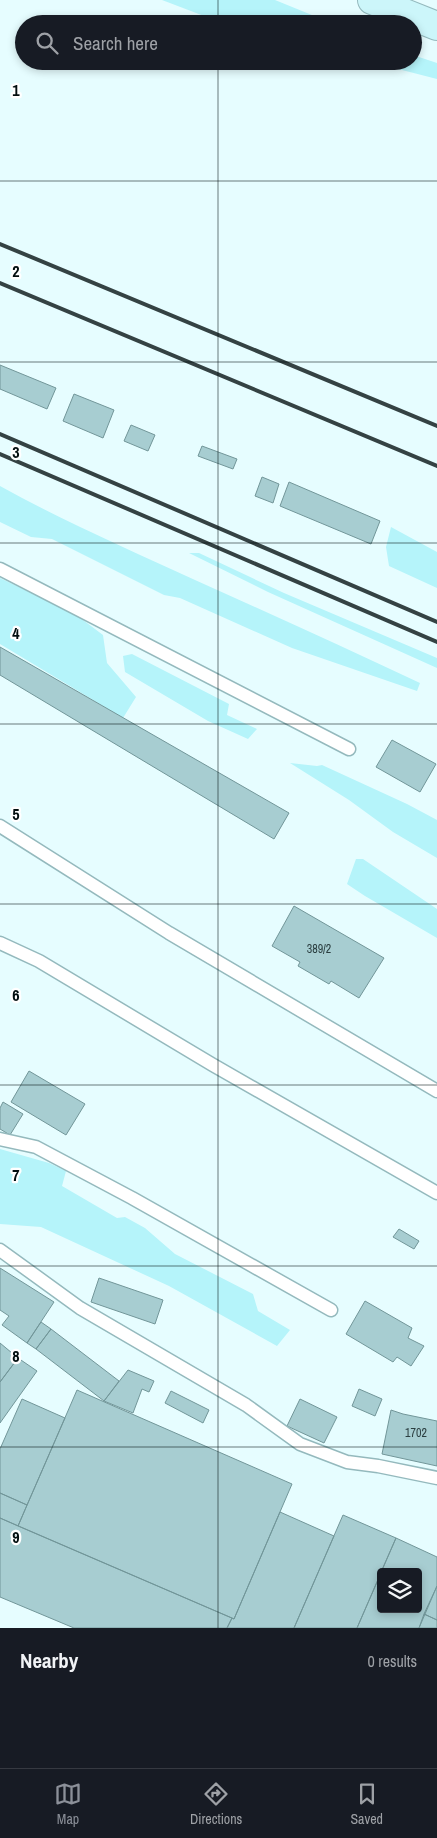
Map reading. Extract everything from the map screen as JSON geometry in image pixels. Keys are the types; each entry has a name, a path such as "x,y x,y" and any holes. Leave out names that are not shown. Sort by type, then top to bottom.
{"main road":[{"path":"372,0 410,15"},
{"path":"422,20 437,26"}],"lane":[{"path":"0,569 349,749"},
{"path":"0,826 169,933 437,1091"},
{"path":"0,942 39,961 213,1065 437,1192"},
{"path":"0,1139 36,1147 132,1198 331,1310"},
{"path":"0,1250 80,1308 246,1405 300,1444 347,1462 437,1478"}],"shaded area":[{"path":"162,0 275,0 312,15 201,15"},
{"path":"422,58 437,63 437,79 402,70 422,70"},
{"path":"0,486 97,535 420,683 417,691 292,648 180,598 164,595 52,539 31,537 0,522"},
{"path":"391,527 437,552 437,588 389,566 386,547"},
{"path":"189,553 199,553 284,593 437,658 437,668 268,592"},
{"path":"0,578 75,614 103,635 107,663 136,697 123,718 0,644"},
{"path":"132,654 229,704 227,715 257,729 248,739 208,721 125,672 123,656"},
{"path":"290,763 322,765 437,820 437,858 393,832 349,800"},
{"path":"356,859 363,859 437,909 437,938 347,884"},
{"path":"0,1149 49,1163 66,1171 62,1186 117,1218 125,1217 145,1228 175,1254 253,1294 258,1311 290,1330 277,1346 169,1286 41,1227 0,1224"}],"building":[{"path":"0,365 56,388 47,409 0,389"},
{"path":"74,394 114,410 103,438 63,421"},
{"path":"131,425 155,435 148,451 124,441"},
{"path":"202,446 237,459 233,469 198,456"},
{"path":"262,477 279,484 273,503 255,496"},
{"path":"289,482 380,521 371,544 280,506"},
{"path":"0,647 289,813 274,839 0,675"},
{"path":"392,740 436,764 420,792 376,767"},
{"path":"294,906 384,958 359,998 331,981 329,984 298,966 300,962 272,946"},
{"path":"29,1071 85,1104 66,1135 11,1102"},
{"path":"3,1102 23,1114 10,1135 0,1129 0,1108"},
{"path":"399,1229 419,1241 414,1249 393,1237"},
{"path":"0,1268 54,1302 27,1343 2,1325 9,1316 0,1310"},
{"path":"99,1278 163,1300 155,1324 91,1302"},
{"path":"365,1301 412,1328 408,1338 424,1346 411,1366 397,1357 393,1362 346,1334"},
{"path":"41,1322 51,1329 36,1349 27,1343"},
{"path":"51,1329 119,1381 104,1401 36,1349"},
{"path":"0,1343 18,1358 0,1382"},
{"path":"18,1358 37,1371 0,1423 0,1382"},
{"path":"128,1370 154,1381 149,1392 142,1389 133,1413 104,1401"},
{"path":"359,1389 382,1399 375,1416 352,1406"},
{"path":"77,1390 292,1484 234,1619 18,1526"},
{"path":"171,1391 209,1410 203,1423 165,1403"},
{"path":"22,1399 65,1418 27,1505 0,1493 0,1449"},
{"path":"300,1399 337,1417 324,1443 287,1426"},
{"path":"391,1410 437,1421 437,1466 382,1454"},
{"path":"0,1493 27,1505 18,1526 0,1518"},
{"path":"280,1512 334,1536 294,1628 227,1628 232,1618 234,1619"},
{"path":"343,1515 396,1538 383,1568 377,1568 377,1582 357,1628 294,1628"},
{"path":"0,1518 232,1618 227,1628 74,1628 0,1597"},
{"path":"396,1538 437,1557 437,1586 419,1628 357,1628 377,1582 377,1613 422,1613 422,1568 383,1568"},
{"path":"437,1586 437,1620 424,1614"},
{"path":"424,1614 437,1620 437,1628 419,1628"}],"railway":[{"path":"0,244 437,426"},
{"path":"0,283 437,466"},
{"path":"0,434 437,622"},
{"path":"0,454 437,642"}]}
